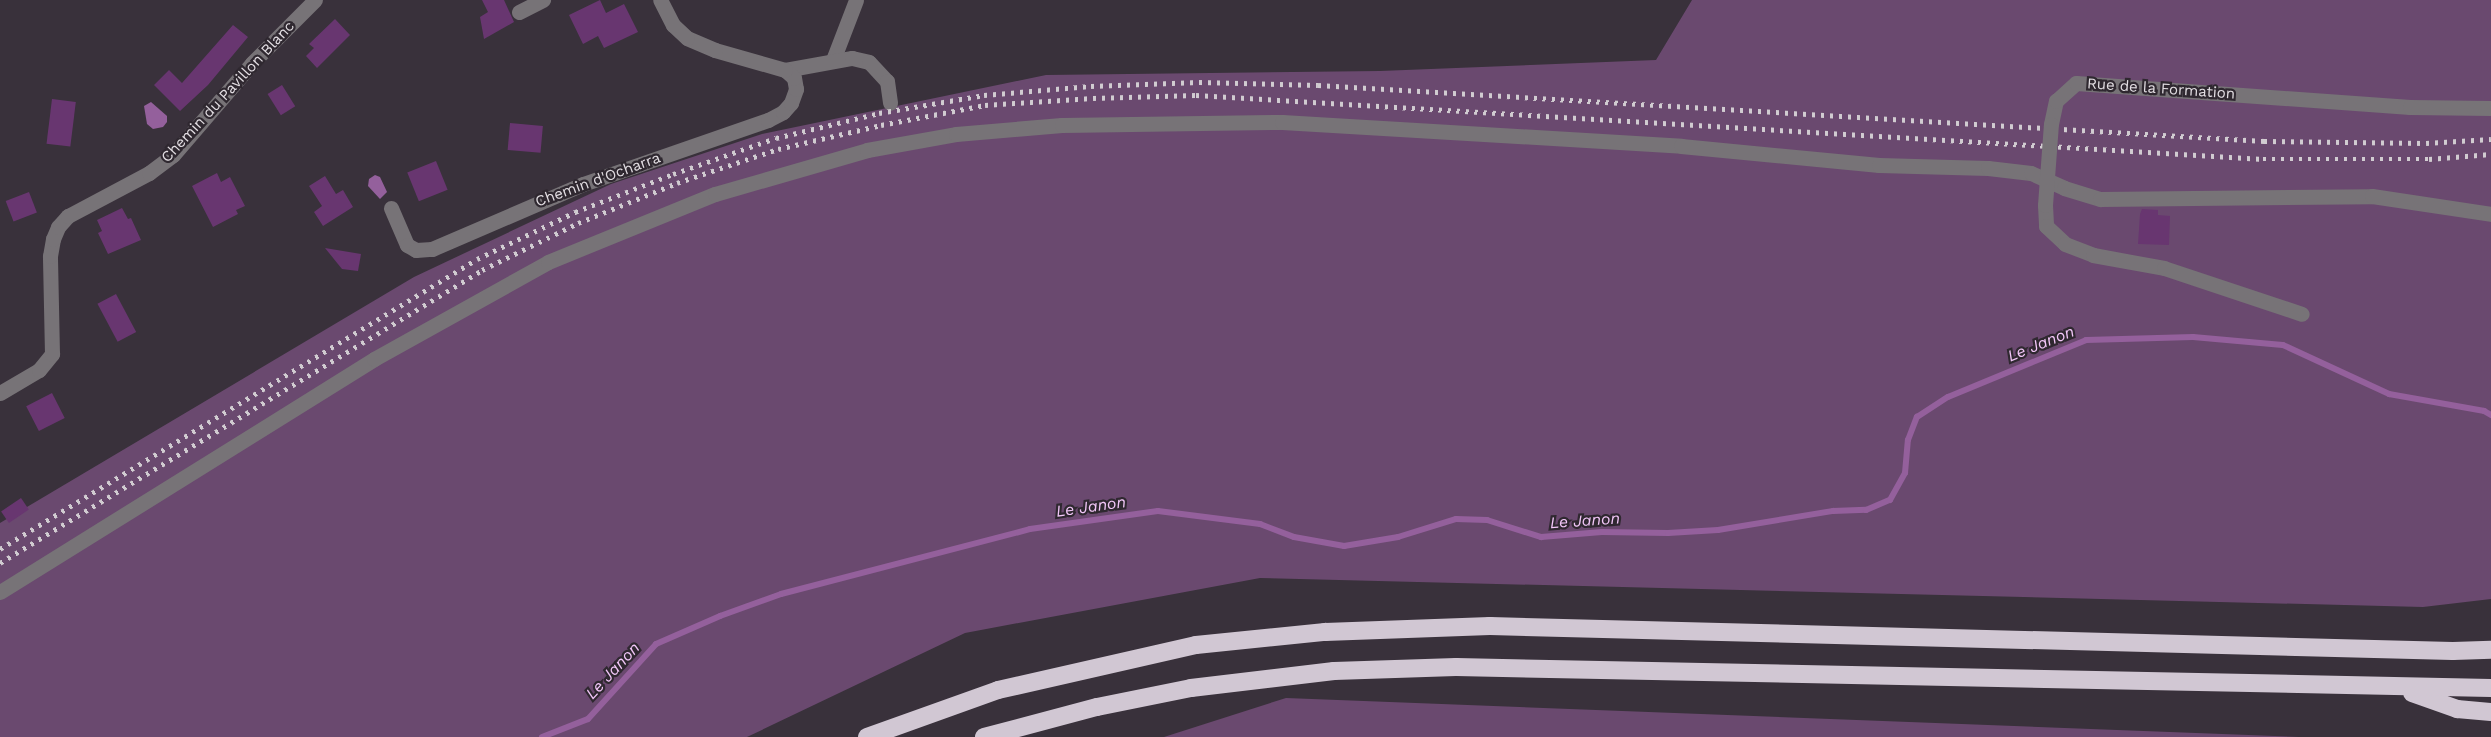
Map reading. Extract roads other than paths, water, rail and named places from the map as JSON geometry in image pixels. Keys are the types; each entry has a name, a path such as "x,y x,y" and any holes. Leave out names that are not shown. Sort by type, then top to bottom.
{"highway":[{"path":"867,737 1009,687 1196,645 1325,632 1490,626 2453,651 2491,650"},
{"path":"984,737 1097,707 1191,688 1263,677 1456,667 2399,688 2491,688"},
{"path":"2399,688 2457,709 2491,712"}],"street":[{"name":"Chemin du Pavillon Blanc","path":"0,393 39,370 52,354 50,256 58,227 68,216 149,173 173,155 252,63 315,0"},
{"path":"519,12 543,0"},
{"path":"660,0 673,25 687,38 715,51 785,70 852,58 869,62 887,81 890,103"},
{"path":"833,60 856,0"},
{"name":"Chemin d'Ocharra","path":"391,208 407,245 416,250 432,249 583,183 775,116 791,103 796,89 794,78 785,70"},
{"name":"Rue de la Formation","path":"2302,314 2164,268 2093,255 2065,244 2046,226 2045,205 2051,124 2056,101 2076,83 2410,107 2491,108"},
{"path":"0,591 374,359 548,262 715,194 867,150 956,134 1062,125 1282,122 1681,146 1879,165 1988,168 2031,173 2064,188 2100,199 2372,196 2491,214"}],"waterway":[{"name":"Le Janon","path":"542,737 588,719 656,644 720,616 781,594 1030,529 1158,511 1260,524 1294,537 1344,546 1398,537 1456,519 1487,520 1541,537 1602,532 1668,533 1718,530 1833,511 1866,510 1890,500 1905,473 1908,440 1917,417 1948,397 2086,340 2193,337 2283,345 2389,394 2484,411 2491,415"}],"railway":[{"path":"0,549 477,259 575,212 673,174 776,138 879,113 984,95 1091,86 1199,82 1318,85 2264,141 2426,143 2491,139"},
{"path":"0,563 482,270 578,223 677,183 778,149 881,125 985,105 1093,98 1196,95 2263,159 2429,159 2491,154"}]}
